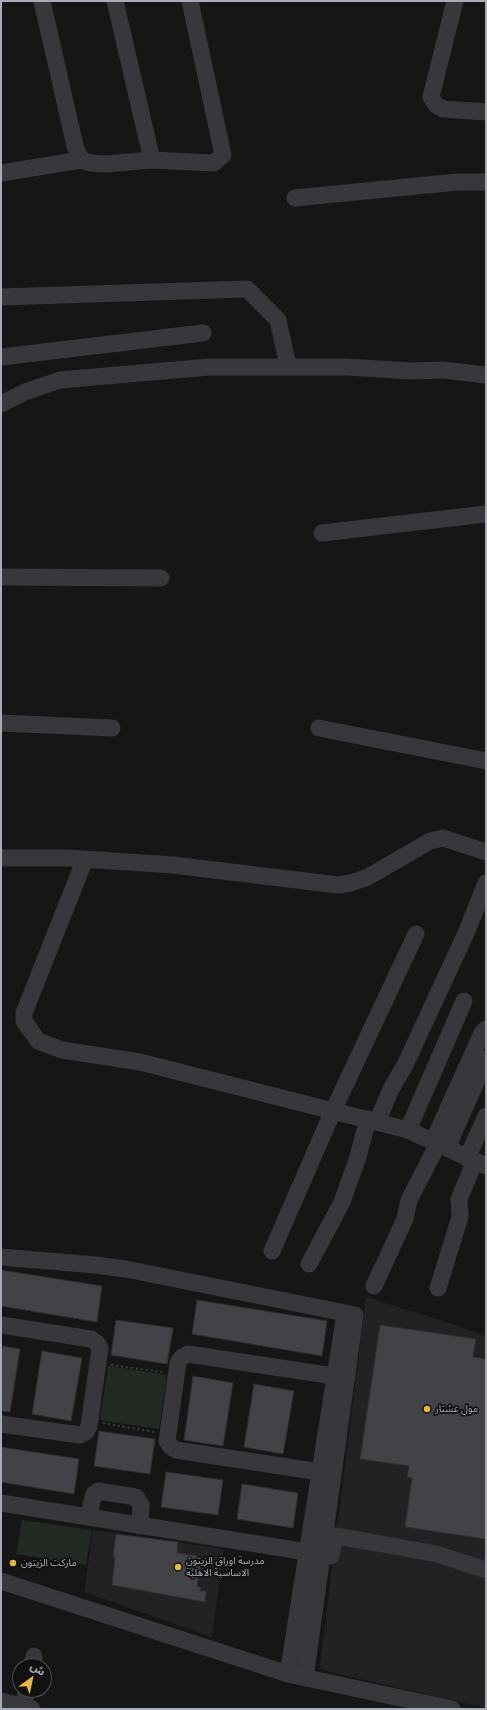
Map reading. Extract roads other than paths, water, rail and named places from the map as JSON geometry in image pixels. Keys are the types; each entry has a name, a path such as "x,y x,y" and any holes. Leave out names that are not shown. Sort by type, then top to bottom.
{"street":[{"path":"42,1 75,146 81,160"},
{"path":"115,1 152,160"},
{"path":"1,172 81,160 91,163 105,164 152,160 214,163 223,155 190,1"},
{"path":"455,1 431,97 436,105 443,109 486,112"},
{"path":"295,198 457,182 486,182"},
{"path":"1,297 247,289 278,320 288,366"},
{"path":"1,356 203,333"},
{"path":"1,404 24,392 60,380 209,367 347,367 411,371 443,370 486,375"},
{"path":"322,533 486,514"},
{"path":"1,577 161,578"},
{"path":"1,723 112,728"},
{"path":"319,728 486,761"},
{"path":"1,858 85,859 173,865 338,885 351,883 368,877 430,841 443,838 486,852"},
{"path":"85,859 24,1013 24,1021 38,1041 62,1050 140,1062 408,1130 476,1162"},
{"path":"310,1264 342,1202 373,1121 405,1065 467,931 486,883"},
{"path":"272,1250 333,1110 416,934"},
{"path":"408,1130 464,1001"},
{"path":"439,1145 482,1033 486,1029"},
{"path":"374,1286 405,1219 409,1200 486,1059"},
{"path":"438,1288 460,1217 459,1199 476,1162 486,1116"},
{"path":"1,1257 126,1269 345,1313 356,1317 320,1472 288,1674"},
{"path":"1,1325 91,1339 97,1343 100,1348 90,1420 86,1432 80,1435 1,1424"},
{"path":"320,1472 176,1450 170,1446 167,1441 178,1363 182,1357 188,1354 341,1377"},
{"path":"305,1678 341,1377"},
{"path":"88,1517 94,1494 98,1491 136,1497 141,1505 140,1526"},
{"path":"1,1503 307,1552"},
{"path":"314,1609 324,1592 334,1536 437,1554 486,1570"},
{"path":"1,1581 288,1674 452,1709"},
{"path":"1,1701 26,1708 27,1698"}],"place":[{"name":"مول عشتار","path":"427,1409"},
{"name":"ماركت الزيتون","path":"13,1563"},
{"name":"مدرسة اوراق الزيتون الاساسية الاهلية","path":"178,1567"}]}
